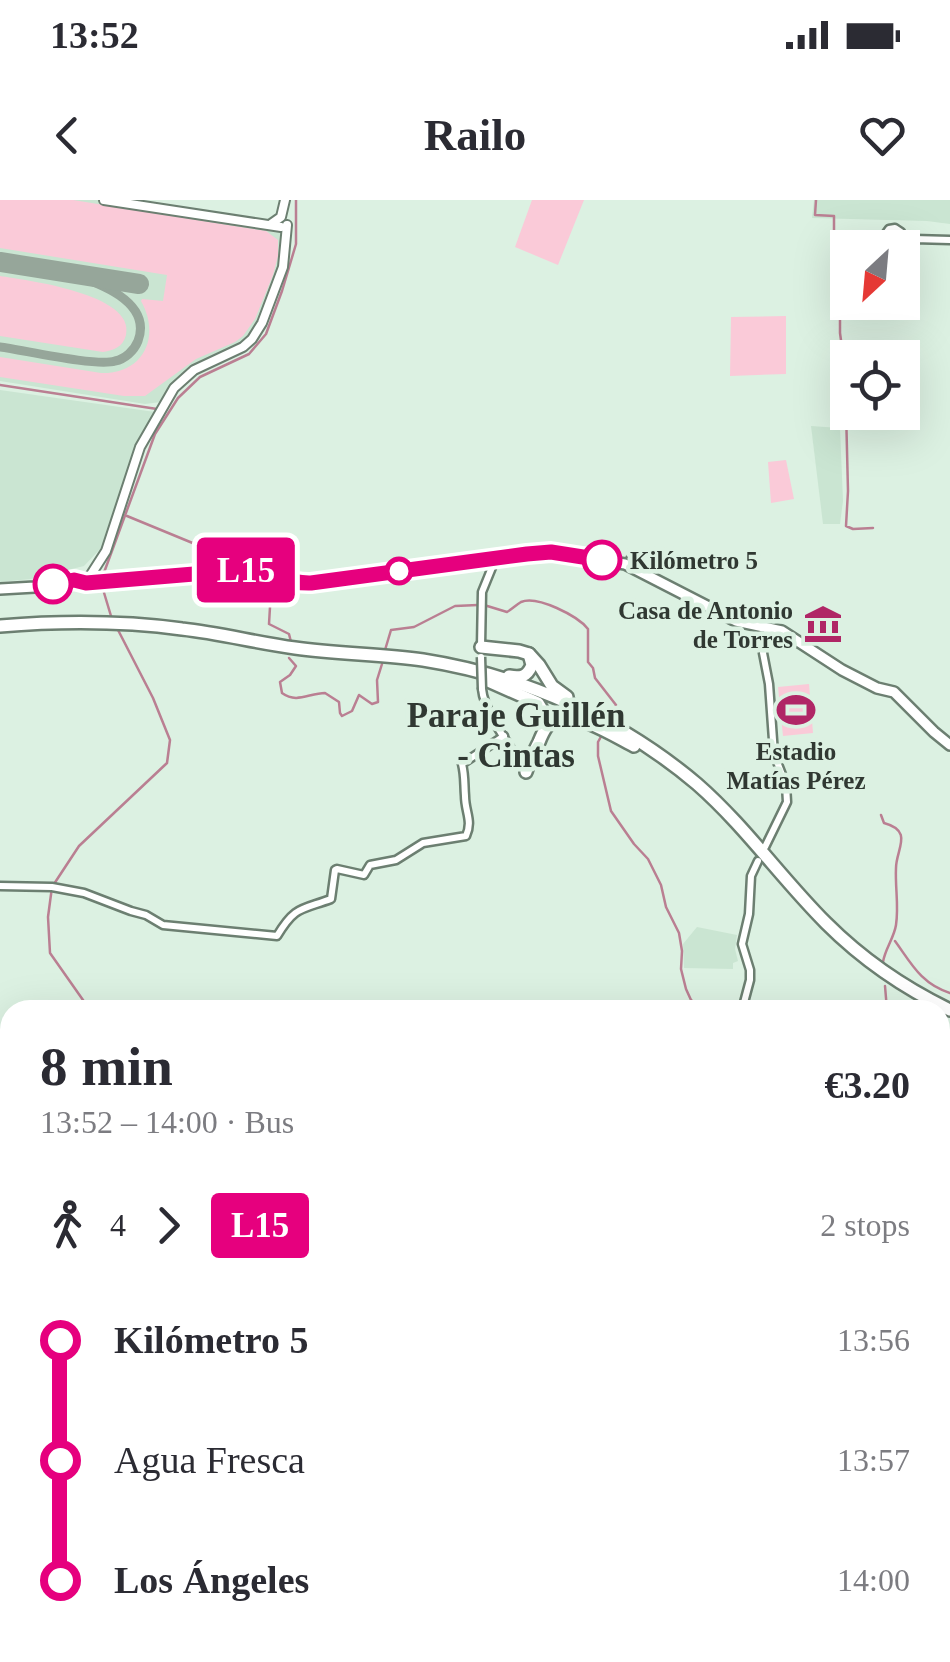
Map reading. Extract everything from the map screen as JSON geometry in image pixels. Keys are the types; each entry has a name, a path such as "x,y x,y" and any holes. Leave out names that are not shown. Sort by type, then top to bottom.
{"highway":[{"path":"0,628 180,628 294,648 400,657 540,692 622,731"},
{"path":"484,647 530,654 558,691 671,763 722,808 820,917 858,952 929,1000"},
{"path":"470,672 521,677 532,665 530,654"},
{"path":"470,672 538,703 546,716 544,732"},
{"path":"470,672 558,704 600,725 676,774 722,814 842,946 920,1000"},
{"path":"526,767 544,732 554,720 566,716 647,753"}],"main road":[{"path":"104,200 283,225"},
{"path":"86,578 108,545 140,447 174,388 194,370 242,347 262,323 284,267 287,200"},
{"path":"0,589 86,578 108,581 242,570 311,583 492,563 551,552 617,562 637,567 736,622 787,633 876,688 894,692 950,744"}],"street":[{"path":"920,240 950,240"},
{"path":"492,563 482,592 482,698 526,767"},
{"path":"765,847 786,807 786,786 774,754 763,653 769,627"},
{"path":"0,886 84,892 146,915 163,926 277,936 301,908 331,899 335,870 364,875 370,865 396,860 423,842 466,836 470,824 462,764 504,736"},
{"path":"745,1000 750,970 742,944 749,914 751,876 758,861"}],"shaded area":[{"path":"0,200 103,200 279,230 283,240 273,290 247,338 189,368 171,385 161,402 145,404 0,381"},
{"path":"0,200 73,200 266,231 278,240 278,256 255,319 243,336 196,359 145,396 0,377 0,357 101,373 128,367 138,360 148,339 147,314 141,301 163,301 167,275 0,248"},
{"path":"532,200 584,200 558,265 515,247"},
{"path":"814,200 950,200 950,224 812,218"},
{"path":"0,276 97,299 125,321 125,339 118,347 103,352 0,336"},
{"path":"786,316 786,374 730,376 731,317"},
{"path":"0,390 155,412 140,437 102,547 84,566 0,582"},
{"path":"811,426 840,430 840,524 823,524"},
{"path":"786,460 794,499 771,503 768,462"},
{"name":"Estadio Matías Pérez","path":"809,684 813,733 783,736 778,687"},
{"path":"697,927 737,935 738,961 733,963 733,969 684,968 683,944"}],"waterway":[{"path":"102,578 155,434 178,398 200,377 249,354 266,334 296,244 296,200"},
{"path":"816,200 815,215 834,216 838,256 845,369 846,526 873,528"},
{"path":"0,385 157,409"},
{"path":"127,516 202,544 208,554 225,558 238,553 266,552 290,564 281,576"},
{"path":"277,580 271,590 269,624 289,634 291,642"},
{"path":"102,586 111,616"},
{"path":"484,605 507,612 521,602 537,601 583,624 588,629 588,662 616,705 610,717"},
{"path":"385,650 391,630 414,627 455,606 478,605"},
{"path":"83,1000 50,953 48,917 52,887 79,846 167,763 170,740 117,628"},
{"path":"289,658 296,666 280,682 282,693 298,698 325,693 339,702 342,716 352,711 359,695 372,704 378,702 377,680 382,664"},
{"path":"603,733 598,756 611,811 648,859 661,885 666,907 679,933 681,969 691,1000"},
{"path":"881,815 884,823 893,826 901,836 896,868 896,925 883,962"},
{"path":"895,941 924,978 950,993"},
{"path":"885,986 886,1000"}],"taxiway":[{"path":"0,347 106,362 119,360 132,351 140,327 130,304 107,288 69,273"}],"runway":[{"path":"0,262 139,284"}],"bus line":[{"name":"L15","path":"53,584 242,570 311,583 527,554 602,560"}],"place":[{"name":"Kilómetro 5","path":"602,560"},
{"name":"Casa de Antonio de Torres","path":"823,624"},
{"name":"Estadio Matías Pérez","path":"796,710"}],"district":[{"name":"Paraje Guillén - Cintas","path":"516,735"}]}
